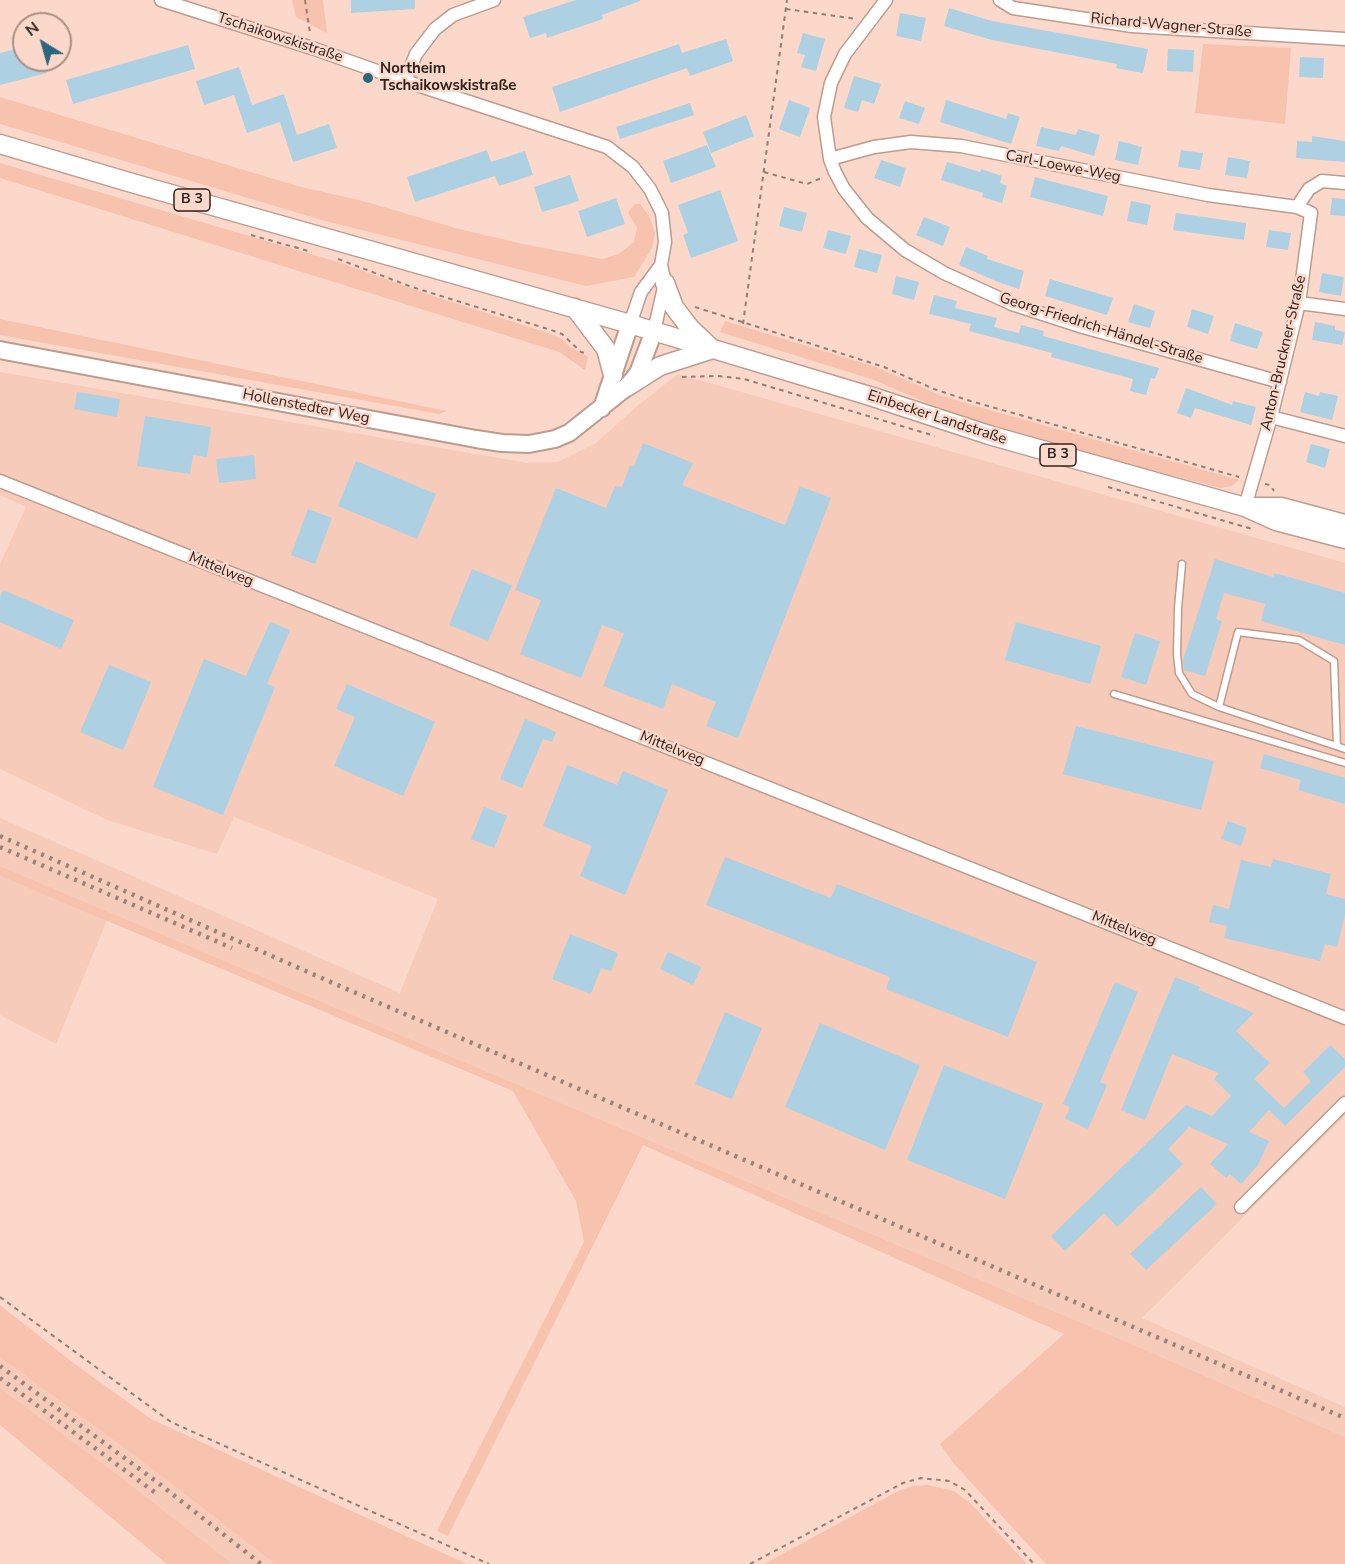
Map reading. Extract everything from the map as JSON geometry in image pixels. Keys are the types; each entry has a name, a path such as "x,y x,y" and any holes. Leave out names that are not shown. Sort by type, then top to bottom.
{"main road":[{"name":"B 3","path":"0,144 630,324"},
{"path":"627,387 660,366 713,349 690,328 674,307 663,274"},
{"path":"575,308 606,349 613,375"},
{"path":"602,408 630,324"},
{"name":"Einbecker Landstraße","path":"630,324 873,397 989,435 1245,507 1276,521 1345,539"},
{"name":"Hollenstedter Weg","path":"0,350 502,443 530,444 555,440 569,433 627,387 638,373 654,331"},
{"name":"Einbecker Landstraße","path":"1245,507 1281,507 1345,524"}],"street":[{"name":"Tschaikowskistraße","path":"161,0 607,147 633,167 650,189 662,213 665,242 663,274 654,331"},
{"path":"405,81 416,54 435,29 453,15 494,0"},
{"name":"Georg-Friedrich-Händel-Straße","path":"886,0 845,54 831,82 824,117 830,159 835,172 844,189 867,218 905,250 944,273 1012,304 1083,327 1280,382"},
{"name":"Richard-Wagner-Straße","path":"1000,0 1013,8 1132,26 1345,39"},
{"name":"Carl-Loewe-Weg","path":"830,159 874,147 911,142 961,146 1208,195 1297,207"},
{"path":"1297,207 1309,189 1322,181 1345,183"},
{"name":"Anton-Bruckner-Straße","path":"1245,507 1271,417 1299,303 1311,213 1297,207"},
{"path":"630,324 641,292 663,274"},
{"path":"1299,303 1345,309"},
{"path":"1271,417 1345,436"},
{"name":"Mittelweg","path":"0,481 1345,1018"},
{"path":"1241,1207 1345,1103"}],"lane":[{"path":"1182,564 1177,654 1179,673 1192,694 1219,707 1345,749"},
{"path":"1219,707 1238,632 1299,640 1334,662 1337,746"},
{"path":"1114,694 1345,763"}],"path":[{"path":"305,0 312,48"},
{"path":"743,324 787,0"},
{"path":"786,9 869,20"},
{"path":"764,172 807,184 835,172"},
{"path":"243,232 317,254"},
{"path":"338,260 412,287 562,334 581,352 590,355 606,349"},
{"path":"688,304 743,324 884,367 934,389 967,400 1270,485 1275,493"},
{"path":"0,1297 171,1422 489,1564"},
{"path":"750,1564 903,1483 921,1478 949,1481 965,1490 1034,1564"}],"shaded area":[{"path":"292,0 323,0 327,33 296,17"},
{"path":"1203,44 1291,48 1285,124 1195,113"},
{"path":"0,97 301,187 363,201 455,228 602,259 619,254 634,242 637,228 628,212 635,204 640,204 649,216 655,233 652,248 634,277 586,286 325,221 0,124"},
{"path":"0,163 338,262 554,335 588,357 585,370 559,352 0,178"},
{"path":"0,319 447,411 439,414 0,335"},
{"path":"725,321 876,367 942,396 1239,480 1232,486 1221,488 1027,438 943,410 874,380 720,332"},
{"path":"0,372 528,463 558,462 596,443 678,374 1345,563 1345,1116 1142,1318 1345,1407 1345,1437 1127,1342 0,866 0,818 400,993 438,899 234,817 217,854 107,820 0,769 0,564 26,507 0,495"},
{"path":"0,866 1127,1342 1345,1437 1345,1564 1046,1564 955,1465 940,1444 1064,1334 643,1145 448,1536 437,1531 584,1242 576,1201 513,1091 0,876"},
{"path":"0,876 107,920 56,1044 0,1015"},
{"path":"0,1305 72,1362 151,1419 467,1564 275,1564 134,1455 0,1357"},
{"path":"0,1357 134,1455 275,1564 233,1564 0,1388"},
{"path":"0,1388 233,1564 167,1564 0,1425"},
{"path":"928,1485 954,1491 971,1504 1027,1564 764,1564 900,1490"}],"building":[{"path":"351,0 415,0 415,9 351,13"},
{"path":"576,0 640,1 602,15 603,19 547,38 546,33 530,38 523,17"},
{"path":"949,8 992,21 1148,49 1143,73 1116,68 1117,64 992,40 944,26"},
{"path":"900,13 926,18 921,41 896,36"},
{"path":"803,33 825,39 816,71 801,67 805,55 797,53"},
{"path":"726,39 733,61 690,76 687,68 560,112 552,87 679,44 682,53"},
{"path":"188,45 195,69 73,104 66,80"},
{"path":"1168,49 1194,50 1193,72 1167,71"},
{"path":"12,50 12,72 47,73 0,85 0,53"},
{"path":"1300,57 1324,58 1323,78 1299,77"},
{"path":"239,67 252,105 284,94 297,135 329,124 337,148 293,162 280,122 247,133 234,95 204,105 196,81"},
{"path":"854,76 881,84 874,104 862,100 858,112 844,108"},
{"path":"789,100 810,108 800,137 779,129"},
{"path":"946,100 1006,119 1008,113 1020,117 1011,144 940,122"},
{"path":"905,101 925,108 919,124 899,118"},
{"path":"690,103 694,115 620,139 616,127"},
{"path":"746,115 754,136 711,153 703,132"},
{"path":"1041,127 1076,135 1078,129 1100,135 1094,156 1061,146 1059,151 1036,146"},
{"path":"1312,136 1345,141 1345,162 1296,158 1297,141 1312,142"},
{"path":"1119,141 1142,147 1138,165 1115,160"},
{"path":"707,145 716,167 671,183 663,161"},
{"path":"487,150 491,162 525,151 533,175 499,186 495,176 415,202 407,177"},
{"path":"1181,150 1203,153 1200,170 1178,167"},
{"path":"1228,157 1250,161 1247,178 1225,175"},
{"path":"881,160 906,168 900,187 874,178"},
{"path":"947,162 1002,176 1000,183 1007,186 1002,203 982,197 983,193 941,180"},
{"path":"570,175 579,201 542,212 534,187"},
{"path":"1035,177 1108,196 1103,216 1030,197"},
{"path":"720,190 738,241 691,258 683,235 688,233 678,205"},
{"path":"616,198 625,224 587,237 578,211"},
{"path":"1332,198 1345,199 1345,216 1330,215"},
{"path":"1131,201 1151,205 1147,225 1127,221"},
{"path":"784,207 807,213 802,232 779,226"},
{"path":"1176,213 1246,223 1244,240 1173,230"},
{"path":"924,217 950,227 943,246 916,235"},
{"path":"828,230 851,236 846,254 823,248"},
{"path":"1269,230 1291,233 1288,250 1266,247"},
{"path":"966,247 988,256 987,259 1024,271 1019,289 959,265"},
{"path":"859,249 882,255 877,273 854,267"},
{"path":"1322,273 1344,277 1341,296 1319,292"},
{"path":"896,276 919,282 914,300 892,294"},
{"path":"1050,279 1113,298 1107,315 1045,296"},
{"path":"934,295 957,301 955,308 997,318 994,327 1019,333 1021,325 1044,331 1043,336 1159,368 1155,379 1151,378 1146,395 1130,391 1133,379 1051,357 1052,353 969,331 971,324 929,314"},
{"path":"1134,304 1155,311 1150,328 1128,322"},
{"path":"1192,309 1214,316 1208,334 1187,327"},
{"path":"1315,322 1335,326 1335,330 1345,332 1342,345 1312,340"},
{"path":"1235,323 1263,332 1257,349 1230,341"},
{"path":"1186,388 1232,405 1233,401 1256,407 1251,425 1195,408 1191,418 1177,413"},
{"path":"77,392 120,399 117,417 74,409"},
{"path":"1305,392 1319,396 1320,392 1338,396 1332,420 1300,412"},
{"path":"145,416 211,427 207,457 193,455 190,474 137,466"},
{"path":"643,443 693,463 682,485 785,525 800,486 831,498 738,738 706,726 716,702 672,684 663,709 603,686 624,633 602,625 581,678 520,654 541,600 515,590 556,488 606,508 615,486 622,487 630,466 634,466"},
{"path":"1311,444 1330,449 1325,468 1306,462"},
{"path":"254,455 256,479 219,483 216,459"},
{"path":"356,461 436,494 417,539 338,506"},
{"path":"308,509 332,518 315,564 291,555"},
{"path":"1215,559 1273,577 1275,573 1345,593 1345,645 1261,621 1265,604 1224,593 1216,619 1222,621 1205,676 1184,670 1183,660"},
{"path":"472,569 512,585 488,641 449,625"},
{"path":"3,590 74,620 61,649 0,622 0,598"},
{"path":"270,622 290,630 267,684 275,687 223,815 153,787 204,659 246,676"},
{"path":"1016,622 1101,646 1090,684 1005,660"},
{"path":"1135,633 1160,641 1146,685 1121,677"},
{"path":"109,665 151,682 123,750 80,732"},
{"path":"347,684 435,722 403,796 334,766 355,717 336,709"},
{"path":"525,719 556,732 552,742 543,739 522,788 500,779"},
{"path":"1076,726 1214,761 1201,810 1063,774"},
{"path":"1264,754 1345,778 1345,804 1298,790 1301,780 1260,768"},
{"path":"567,765 617,785 623,771 668,790 625,895 580,876 592,846 543,826"},
{"path":"484,807 507,816 494,848 471,839"},
{"path":"1228,821 1247,828 1241,846 1221,839"},
{"path":"725,857 831,898 837,884 1037,962 1008,1037 886,989 890,977 706,905"},
{"path":"1273,859 1331,874 1326,894 1345,899 1345,915 1337,947 1325,944 1320,961 1224,938 1227,926 1209,922 1213,905 1229,909 1241,860 1271,867"},
{"path":"570,934 618,953 611,971 601,968 591,994 552,979"},
{"path":"668,952 701,967 693,985 660,969"},
{"path":"1175,977 1200,987 1199,990 1254,1013 1236,1031 1270,1063 1254,1079 1284,1108 1311,1081 1303,1072 1330,1045 1345,1059 1345,1067 1285,1126 1269,1110 1249,1132 1269,1141 1258,1165 1241,1184 1230,1174 1226,1178 1210,1164 1228,1144 1189,1127 1168,1149 1183,1164 1117,1227 1104,1213 1065,1251 1051,1236 1186,1105 1212,1116 1231,1096 1214,1079 1219,1073 1172,1054 1145,1120 1121,1110"},
{"path":"1115,982 1138,992 1100,1082 1107,1085 1088,1129 1065,1119 1070,1107 1063,1104"},
{"path":"725,1012 762,1028 732,1099 695,1084"},
{"path":"820,1023 920,1065 885,1150 785,1107"},
{"path":"944,1065 1043,1104 1005,1199 907,1160"},
{"path":"1201,1187 1217,1204 1146,1270 1130,1254"}],"railway":[{"path":"0,836 342,987 1345,1418"},
{"path":"0,847 232,948"},
{"path":"0,1366 157,1482 261,1564"},
{"path":"0,1378 157,1494"}],"place":[{"name":"Northeim Tschaikowskistraße","path":"368,78"}]}
